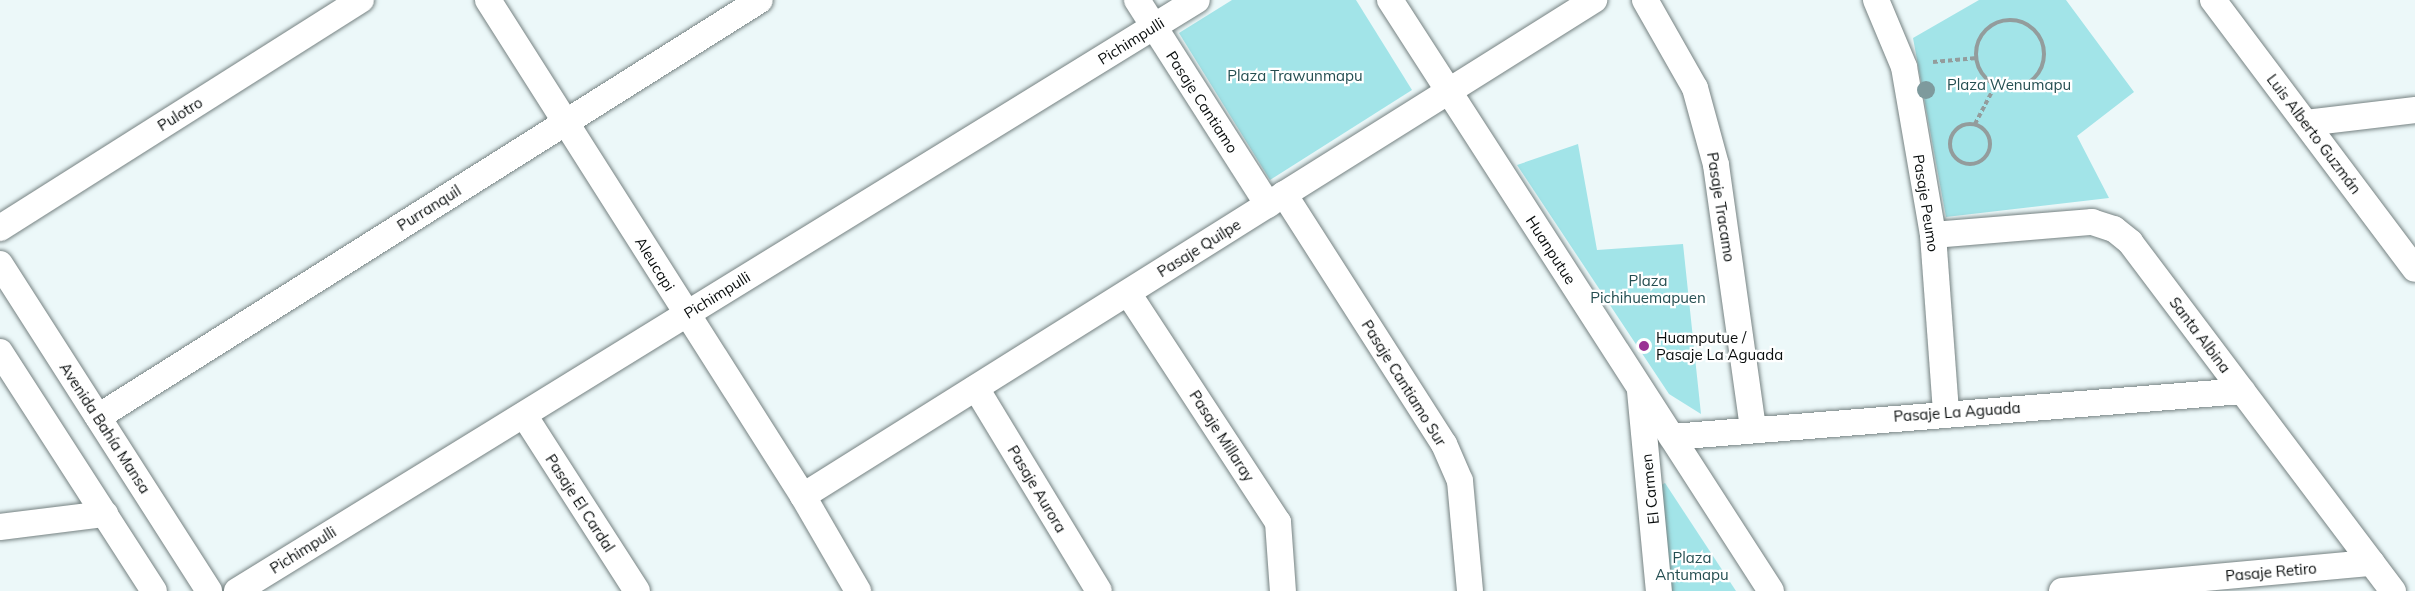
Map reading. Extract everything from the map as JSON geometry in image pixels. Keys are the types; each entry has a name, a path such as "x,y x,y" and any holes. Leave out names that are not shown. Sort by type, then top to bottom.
{"street":[{"name":"Pulotro","path":"0,228 361,0"},
{"name":"Aleucapi","path":"488,0 803,496 858,591"},
{"name":"Purranquil","path":"98,417 760,0"},
{"name":"Pasaje Cantiamo","path":"1137,0 1276,200"},
{"name":"Pichimpulli","path":"237,591 1197,0"},
{"name":"Huanputue","path":"1390,0 1771,591"},
{"name":"Pasaje Quilpe","path":"803,496 1594,0"},
{"name":"Pasaje Tracamo","path":"1645,0 1695,88 1716,165 1753,428"},
{"name":"Pasaje Peumo","path":"1876,0 1904,67 1933,235 1946,413"},
{"name":"Luis Alberto Guzmán","path":"2213,0 2415,269"},
{"path":"2306,123 2415,110"},
{"name":"Pasaje Cantiamo Sur","path":"1276,200 1444,444 1460,481 1470,591"},
{"name":"Santa Albina","path":"1933,235 2092,222 2114,229 2130,242 2393,591"},
{"name":"Avenida Bahía Mansa","path":"0,264 209,591"},
{"name":"Pasaje Millaray","path":"1128,293 1278,522 1283,591"},
{"path":"0,352 154,591"},
{"name":"Pasaje Aurora","path":"976,388 1099,591"},
{"name":"El Carmen","path":"1640,388 1659,591"},
{"name":"Pasaje La Aguada","path":"1672,437 1753,428 2242,391"},
{"name":"Pasaje El Cardal","path":"524,415 637,591"},
{"path":"0,527 105,514"},
{"name":"Pasaje Retiro","path":"2062,591 2372,563"}],"path":[{"path":"2002,20 2024,22 2040,37 2044,59 2033,79 2012,88 1996,84 1982,74 1977,58 1978,42 1984,32 2002,20"},
{"path":"1904,67 1977,58"},
{"path":"1975,124 1989,137 1989,151 1980,160 1968,164 1956,158 1950,140 1956,129 1975,124 1996,84"}],"green space":[{"name":"Plaza Trawunmapu","path":"1232,0 1356,0 1412,90 1270,180 1179,33"},
{"name":"Plaza Wenumapu","path":"1979,0 2066,0 2134,92 2077,136 2109,198 1946,217 1913,38"},
{"name":"Plaza Pichihuemapuen","path":"1578,144 1597,250 1683,244 1701,414 1669,394 1517,165"},
{"name":"Plaza Antumapu","path":"1665,483 1736,591 1671,591 1657,487"}],"place":[{"name":"Huamputue / Pasaje La Aguada","path":"1644,346"}]}
